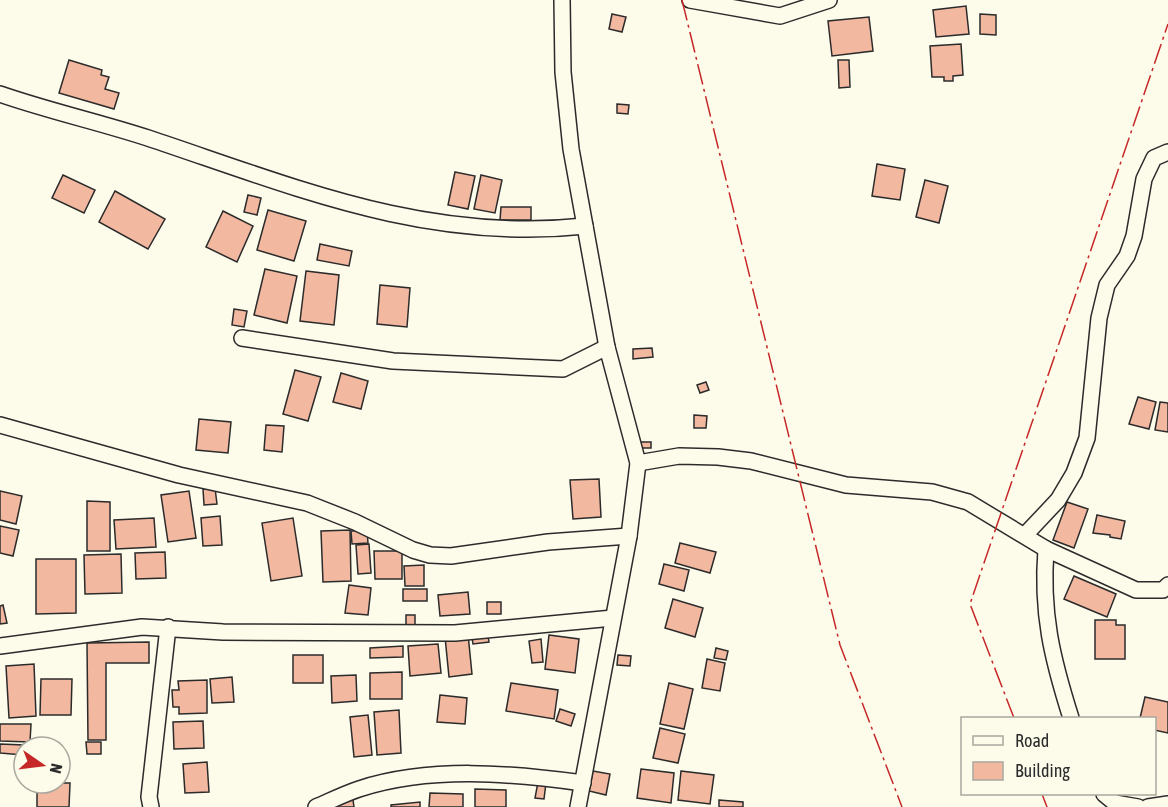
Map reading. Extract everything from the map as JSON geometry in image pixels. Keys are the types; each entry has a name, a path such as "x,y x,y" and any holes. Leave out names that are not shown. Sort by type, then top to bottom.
{"street":[{"path":"562,0 565,94 571,149 607,347 639,463 629,536 578,807"},
{"path":"690,0 780,16 829,0"},
{"path":"0,94 144,137 325,199 376,212 468,226 548,229 585,226"},
{"path":"1025,535 1058,500 1074,473 1087,438 1098,328 1107,285 1127,256 1134,236 1144,178 1154,158 1168,152"},
{"path":"242,338 393,361 563,369 607,347"},
{"path":"0,425 179,475 307,503 355,522 413,550 430,555 451,556 549,542 629,536"},
{"path":"639,463 679,456 718,457 751,461 846,485 932,492 968,502 1046,549 1136,590 1162,590 1168,585"},
{"path":"1046,549 1043,587 1047,633 1071,717"},
{"path":"0,646 142,627 223,632 455,633 613,618"},
{"path":"151,807 149,797 168,627"},
{"path":"316,807 359,789 398,780 436,776 512,774 583,783"},
{"path":"1105,795 1115,803 1138,807"},
{"path":"1148,807 1168,804"}],"building":[{"path":"966,6 969,34 936,37 933,10"},
{"path":"612,14 626,17 622,32 609,29"},
{"path":"980,14 996,15 996,35 980,34"},
{"path":"869,17 873,51 832,56 828,21"},
{"path":"961,44 963,75 953,76 953,81 944,81 944,77 932,77 930,46"},
{"path":"69,60 102,70 101,75 109,77 105,89 119,93 114,109 59,93"},
{"path":"838,60 849,60 850,87 839,88"},
{"path":"617,104 629,105 628,114 617,113"},
{"path":"877,164 905,169 900,200 872,196"},
{"path":"455,172 475,176 468,209 448,205"},
{"path":"63,175 95,190 84,213 52,198"},
{"path":"481,175 502,180 495,213 474,209"},
{"path":"925,180 948,186 939,223 916,217"},
{"path":"115,191 165,219 148,249 99,222"},
{"path":"248,195 261,198 257,215 244,212"},
{"path":"501,207 531,207 531,220 500,220"},
{"path":"268,210 306,221 294,261 257,250"},
{"path":"223,211 253,226 237,262 206,247"},
{"path":"320,244 352,251 349,266 317,260"},
{"path":"265,269 297,276 287,323 254,315"},
{"path":"306,271 339,275 334,325 300,321"},
{"path":"380,285 410,288 407,327 377,324"},
{"path":"234,309 247,311 244,327 232,325"},
{"path":"652,348 653,357 633,359 633,349"},
{"path":"295,370 321,377 308,421 283,414"},
{"path":"341,373 368,381 361,409 333,402"},
{"path":"706,382 709,390 700,393 697,385"},
{"path":"1138,397 1156,402 1149,429 1129,424"},
{"path":"1160,402 1168,403 1168,432 1155,430"},
{"path":"694,415 707,416 706,428 694,428"},
{"path":"199,419 231,422 228,453 196,450"},
{"path":"266,425 284,426 282,452 264,450"},
{"path":"638,442 651,442 651,448 638,448"},
{"path":"599,479 601,517 573,519 570,480"},
{"path":"215,488 217,504 204,505 203,489"},
{"path":"0,491 22,496 16,524 0,520"},
{"path":"189,491 196,538 168,542 161,495"},
{"path":"87,501 110,502 110,551 87,551"},
{"path":"1067,502 1088,509 1074,548 1053,540"},
{"path":"1097,515 1125,521 1121,539 1093,533"},
{"path":"220,516 222,545 203,546 201,518"},
{"path":"154,518 156,547 116,549 114,520"},
{"path":"293,518 302,576 271,581 262,523"},
{"path":"0,526 19,530 13,556 0,553"},
{"path":"350,530 351,581 323,582 321,531"},
{"path":"367,530 368,543 352,544 351,531"},
{"path":"680,543 716,552 710,573 675,563"},
{"path":"369,544 371,573 358,574 356,545"},
{"path":"374,551 402,551 402,579 375,579"},
{"path":"165,552 166,578 136,579 135,553"},
{"path":"121,554 122,593 85,594 84,555"},
{"path":"36,559 76,559 76,613 36,614"},
{"path":"664,564 689,570 684,591 659,584"},
{"path":"424,565 424,586 405,586 404,566"},
{"path":"1074,576 1116,594 1107,617 1064,599"},
{"path":"349,585 371,588 368,615 345,613"},
{"path":"403,589 427,589 427,601 403,601"},
{"path":"468,592 470,614 440,616 438,595"},
{"path":"673,599 703,608 695,637 665,628"},
{"path":"487,602 501,602 501,614 487,614"},
{"path":"3,605 7,623 0,624 0,606"},
{"path":"406,615 415,615 415,625 406,625"},
{"path":"1095,620 1116,620 1116,625 1125,625 1125,659 1095,659"},
{"path":"487,629 489,642 473,644 471,631"},
{"path":"468,634 472,674 449,677 445,637"},
{"path":"549,635 579,639 575,673 545,669"},
{"path":"541,639 543,662 532,663 529,641"},
{"path":"149,642 149,663 106,663 106,740 88,740 87,643"},
{"path":"438,644 441,673 410,676 408,646"},
{"path":"403,646 403,657 370,658 370,648"},
{"path":"716,648 728,651 726,660 714,658"},
{"path":"293,655 323,655 323,683 293,683"},
{"path":"618,655 631,656 630,666 617,665"},
{"path":"707,659 725,663 720,691 702,688"},
{"path":"34,664 36,716 9,718 6,666"},
{"path":"402,672 402,699 370,699 370,673"},
{"path":"356,675 357,701 332,703 331,676"},
{"path":"232,677 234,702 212,703 210,679"},
{"path":"41,679 72,679 71,715 40,715"},
{"path":"207,680 207,713 179,714 179,707 173,707 172,690 179,690 178,681"},
{"path":"511,683 558,690 554,719 506,711"},
{"path":"669,683 693,689 684,729 660,724"},
{"path":"440,695 467,698 465,724 437,722"},
{"path":"1145,697 1168,702 1168,733 1156,730 1156,717 1140,717"},
{"path":"560,709 575,714 571,726 556,721"},
{"path":"399,710 401,753 377,755 374,712"},
{"path":"368,715 372,755 354,757 350,717"},
{"path":"203,721 204,748 174,749 173,722"},
{"path":"0,724 31,724 30,735 12,735 12,741 0,741"},
{"path":"660,728 685,734 678,763 653,758"},
{"path":"86,742 101,742 101,754 87,754"},
{"path":"0,744 12,744 12,754 0,753"},
{"path":"207,762 209,792 185,793 183,764"},
{"path":"641,769 674,773 671,803 637,798"},
{"path":"593,771 610,774 606,795 589,791"},
{"path":"681,771 714,775 710,804 678,800"},
{"path":"538,782 546,783 544,799 535,798"},
{"path":"475,789 506,790 506,807 475,807"},
{"path":"430,793 463,794 463,807 429,807"},
{"path":"37,795 70,795 69,807 37,807"},
{"path":"353,800 354,807 325,807 325,805"},
{"path":"719,800 743,802 743,807 719,807"},
{"path":"420,802 420,807 391,807 391,805"}],"power":[{"path":"682,0 840,645 902,807"},
{"path":"1014,717 970,604 1168,24"},
{"path":"1042,795 1047,807"}]}
